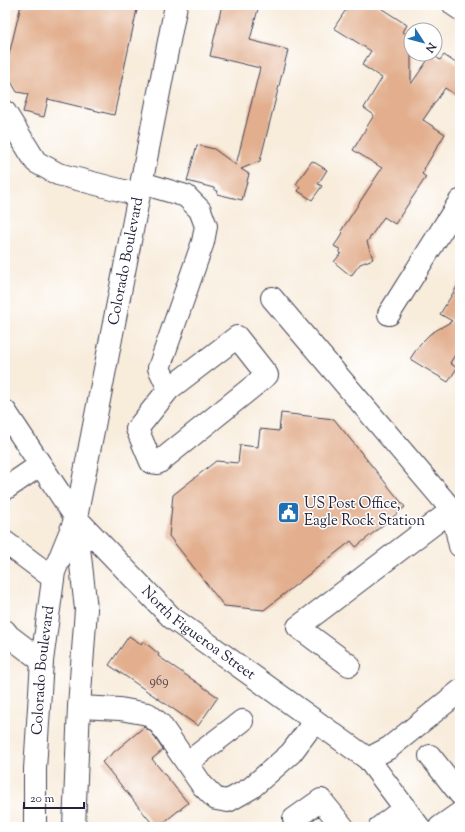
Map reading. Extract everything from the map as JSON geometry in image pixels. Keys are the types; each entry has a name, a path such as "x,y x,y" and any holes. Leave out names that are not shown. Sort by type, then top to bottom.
{"main road":[{"name":"Colorado Boulevard","path":"35,827 35,769 42,661 54,572 76,518 176,5"},
{"path":"454,5 460,9"},
{"path":"5,112 36,162 58,174 186,196 200,210 206,226 203,242 159,368 169,389"},
{"path":"389,314 460,201"},
{"path":"272,298 452,510 460,546"},
{"path":"236,337 267,375 158,463 151,462 136,429 169,389 236,337"},
{"name":"North Figueroa Street","path":"5,411 76,518 172,618 368,759 419,827"},
{"path":"5,489 40,465"},
{"path":"348,665 298,627 452,510"},
{"name":"Colorado Boulevard","path":"74,827 79,707 86,609 76,518"},
{"path":"5,542 53,578"},
{"path":"5,631 9,636 42,661"},
{"path":"368,759 389,748 460,691"},
{"path":"79,707 120,709 148,714 160,724 202,785 216,799 228,801 250,788 274,769 291,753 315,721"},
{"path":"187,763 242,721"},
{"path":"430,756 460,794"},
{"path":"294,819 321,800 343,827"},
{"path":"380,827 405,808"},
{"path":"440,827 460,813"}],"building":[{"path":"21,5 138,5 114,115 48,99 44,117 23,112 28,94 17,92 5,71"},
{"path":"222,5 259,5 250,40 288,50 260,161 241,169 249,174 242,200 217,194 218,191 214,190 214,188 187,181 197,145 214,149 236,165 260,68 210,56"},
{"path":"349,5 376,5 403,22 403,62 411,62 411,84 426,62 443,62 444,55 460,66 460,98 445,88 423,120 445,134 424,169 425,170 422,174 426,177 395,224 384,217 367,242 373,259 360,264 351,276 334,262 341,253 339,252 341,250 334,246 343,233 341,231 382,168 353,150 374,115 364,108 382,78 362,65 371,51 334,28"},
{"path":"312,161 327,170 318,184 322,186 312,200 298,191 300,187 296,184"},
{"path":"460,282 460,347 450,363 457,368 448,382 410,359 420,344 430,334 452,321 440,314"},
{"name":"US Post Office, Eagle Rock Station","path":"281,413 334,419 405,507 356,547 351,541 264,610 224,606 169,536 173,495 216,461 238,463 240,445 258,447 260,429 279,431"},
{"path":"129,636 141,644 143,641 159,654 158,656 218,697 198,726 109,665"},
{"path":"144,727 151,732 163,750 152,759 188,803 158,827 155,827 102,762"}],"place":[{"name":"US Post Office, Eagle Rock Station","path":"288,513"}]}
